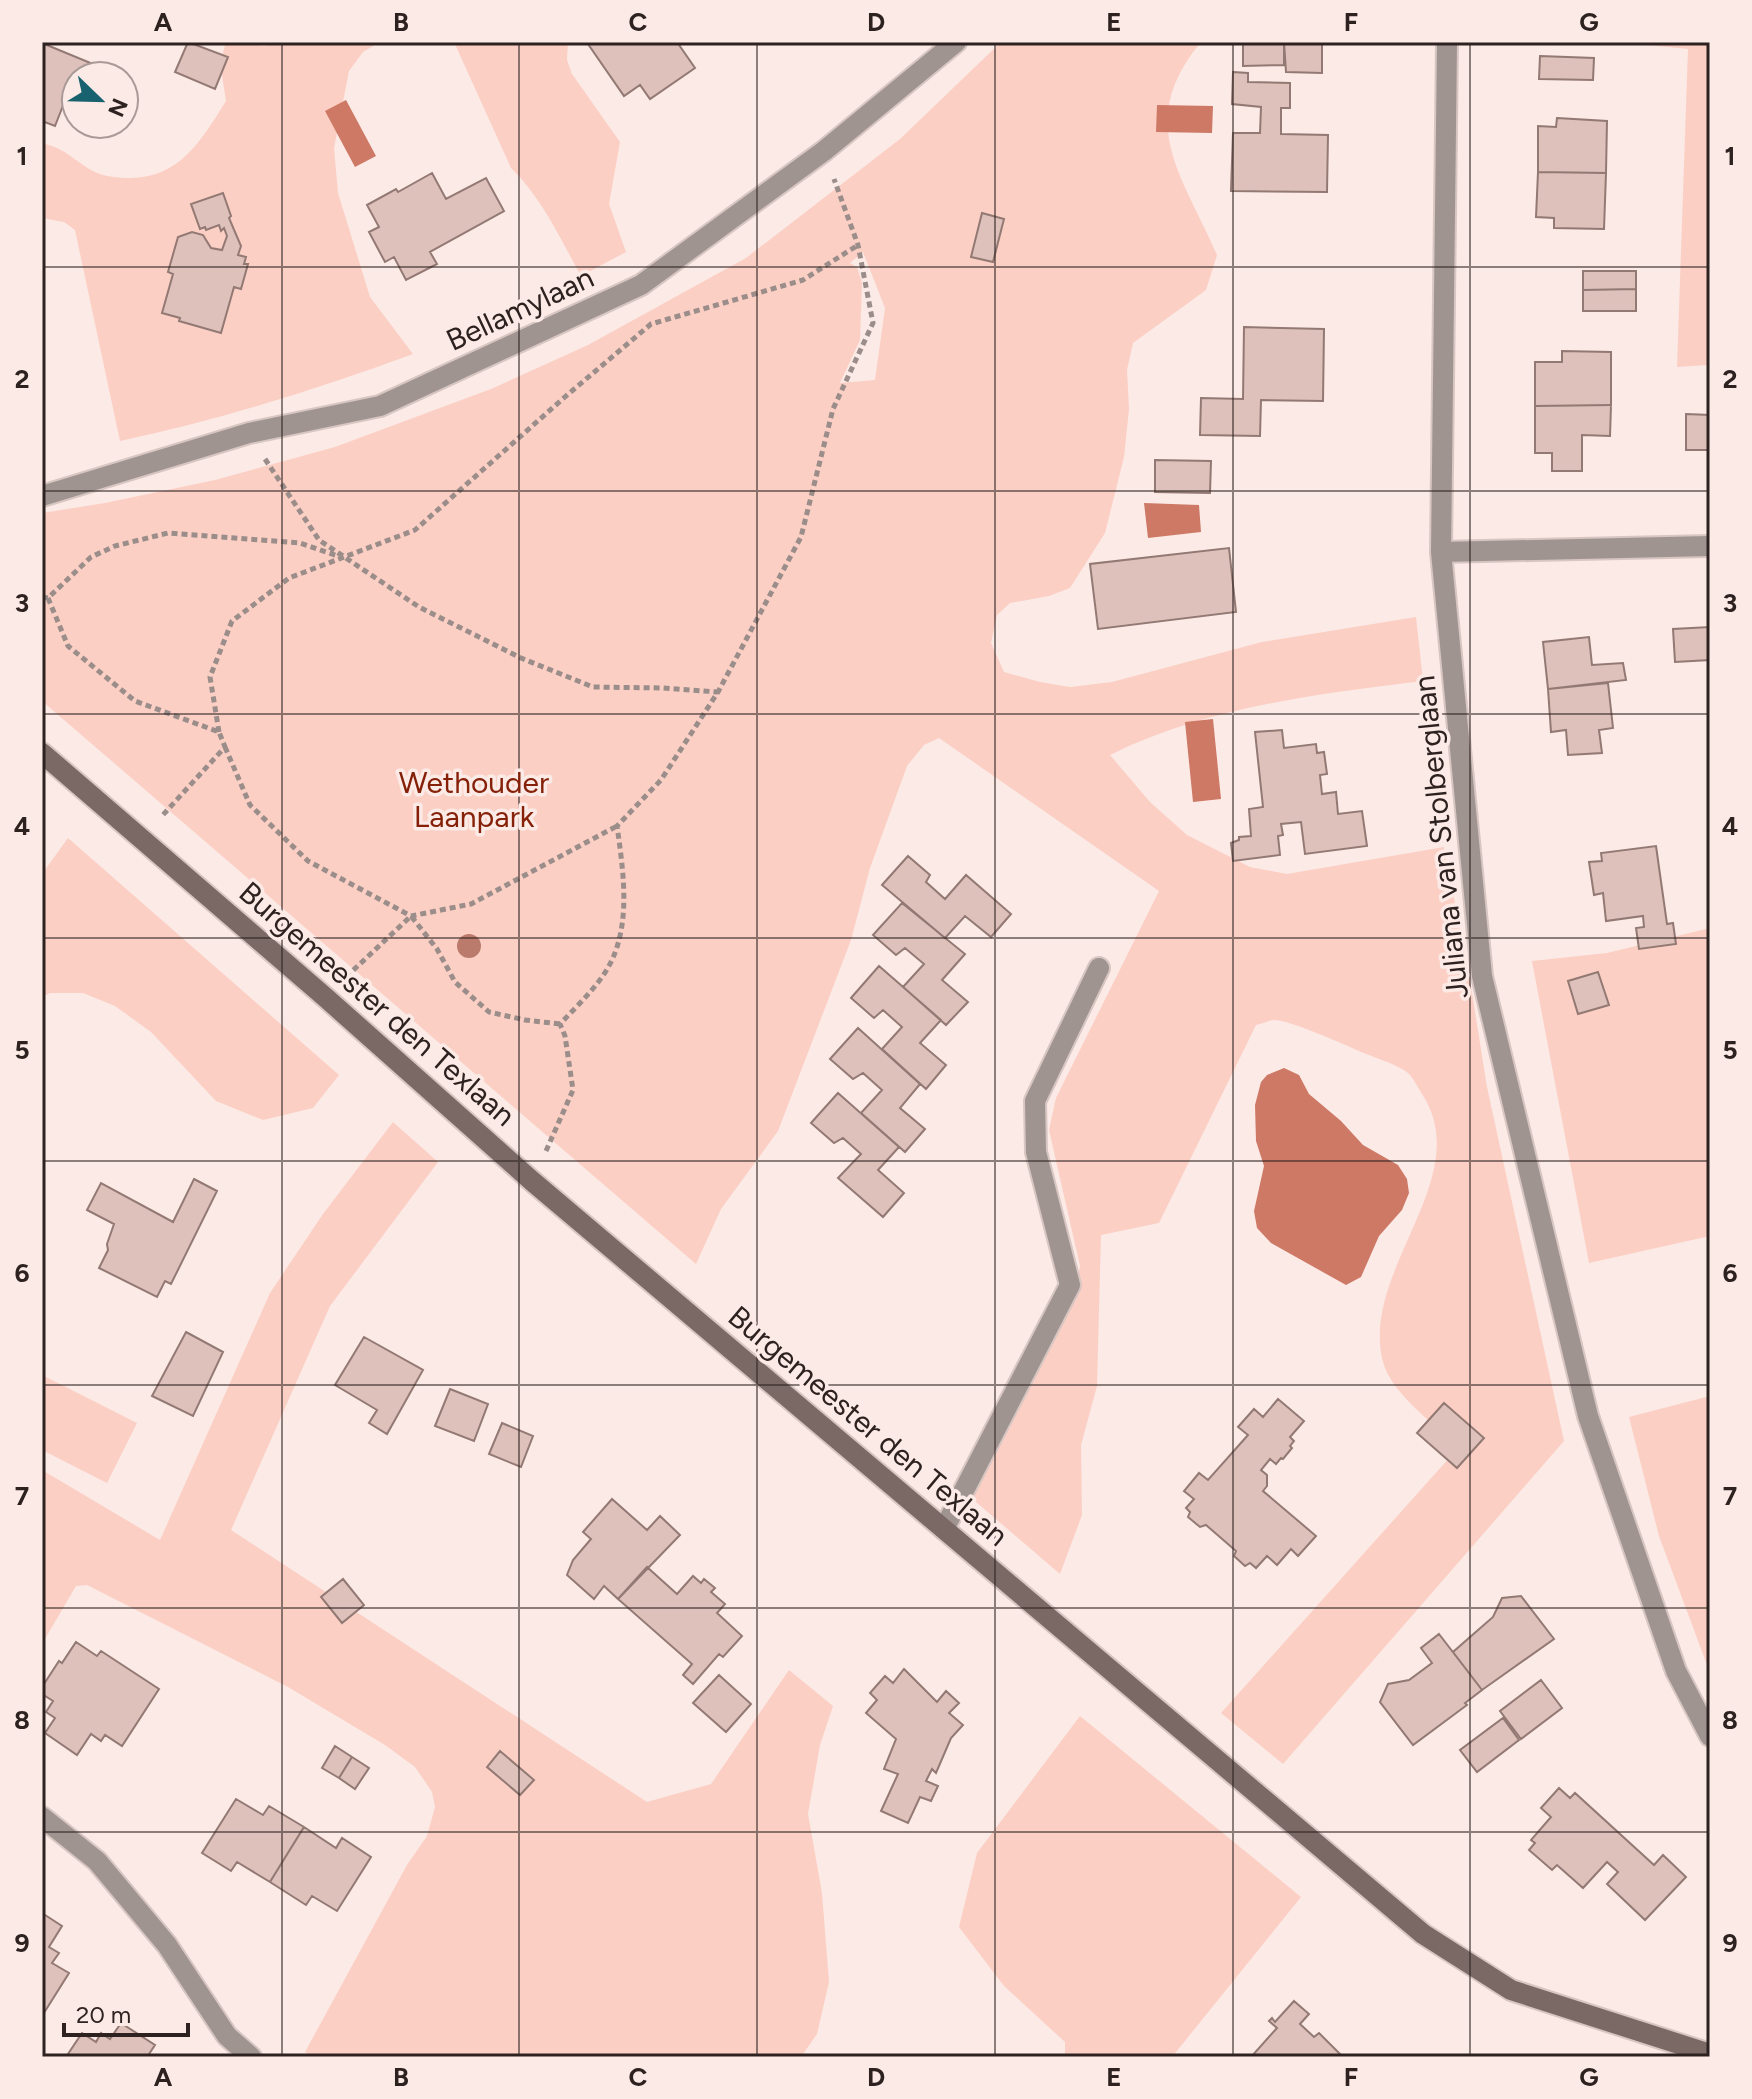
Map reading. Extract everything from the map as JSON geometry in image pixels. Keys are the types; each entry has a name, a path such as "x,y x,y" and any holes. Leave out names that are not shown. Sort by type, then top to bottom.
{"street":[{"name":"Bellamylaan","path":"42,496 249,433 380,406 641,285 824,151 956,42"},
{"name":"Juliana van Stolberglaan","path":"1447,42 1441,552 1482,976 1588,1416 1676,1671 1710,1736"},
{"path":"1441,552 1710,546"},
{"name":"Burgemeester den Texlaan","path":"42,753 325,997 532,1181 1423,1934 1511,1990 1710,2054"},
{"path":"944,1529 1070,1285 1036,1152 1035,1101 1099,968"},
{"path":"42,1817 97,1861 167,1945 227,2036 251,2057"}],"path":[{"path":"325,997 411,916 471,904 617,826 661,780 718,692 801,537 833,409 873,323 858,245 824,151"},
{"path":"560,1024 489,1012 455,982 437,949 411,916 308,861 250,805 219,732 210,677 232,621 289,578 415,530 651,324 803,280 858,245"},
{"path":"249,433 319,540 419,607 521,658 593,687 718,692"},
{"path":"219,732 135,701 68,646 45,598 91,557 115,546 168,533 300,543 343,558"},
{"path":"141,838 225,747"},
{"path":"560,1024 603,975 622,933 624,875 617,826"},
{"path":"532,1181 573,1090 565,1036 560,1024"}],"green space":[{"path":"226,42 265,46 273,42 380,42 363,52 349,71 334,148 338,193 370,297 413,354 268,403 120,441 75,230 64,222 42,218 42,143 63,151 95,172 114,177 146,177 175,165 197,143 226,101 220,63"},
{"path":"454,42 568,42 567,60 572,74 620,142 609,204 626,252 581,276 541,205 511,168"},
{"name":"Wethouder Laanpark","path":"1001,42 1201,42 1181,71 1170,98 1168,124 1171,149 1179,174 1217,255 1206,290 1133,343 1127,370 1129,409 1124,457 1105,533 1070,588 1049,596 1010,603 997,615 991,643 1004,672 1070,687 1112,682 1262,642 1416,617 1423,681 1303,697 1224,714 1185,725 1110,755 1150,802 1187,835 1250,867 1287,874 1444,847 1487,1087 1564,1441 1283,1764 1221,1713 1459,1447 1404,1397 1383,1362 1380,1328 1387,1294 1428,1192 1436,1159 1435,1126 1422,1094 1409,1074 1393,1064 1291,1023 1273,1020 1256,1025 1159,1223 1101,1235 1097,1386 1081,1445 1082,1515 1060,1574 962,1490 1075,1292 1080,1266 1049,1130 1056,1098 1159,891 939,738 924,745 907,766 870,868 851,940 778,1131 721,1209 696,1264 42,701 42,513 215,480 335,447 491,389 588,345 746,258 900,139","holes":["863,252 885,308 875,380 840,383 860,340 862,283 857,267 850,263"]},
{"path":"1617,42 1710,42 1708,365 1677,367 1688,49"},
{"path":"68,838 339,1075 313,1108 263,1120 216,1101 151,1032 115,1006 83,993 50,993 42,997 42,874"},
{"path":"1710,928 1710,1236 1589,1263 1532,961 1607,953"},
{"path":"393,1122 438,1162 330,1306 231,1530 647,1802 711,1784 789,1670 833,1706 820,1745 808,1814 822,1893 829,1982 817,2034 801,2057 313,2057 305,2052 407,1865 427,1836 435,1807 432,1792 415,1767 385,1745 288,1687 87,1585 76,1586 42,1644 42,1470 160,1540 270,1293 323,1214"},
{"path":"42,1375 137,1423 107,1483 42,1450"},
{"path":"1710,1396 1710,1673 1659,1536 1629,1417"},
{"path":"1080,1716 1301,1897 1172,2057 1065,2057 1065,2042 1004,1986 959,1927 977,1853"}],"shaded area":[{"path":"346,100 376,156 355,167 325,111"},
{"path":"1157,105 1213,106 1212,133 1156,132"},
{"path":"1144,503 1199,505 1201,532 1148,538"},
{"path":"1213,719 1221,799 1193,802 1185,722"},
{"path":"1284,1068 1299,1075 1309,1094 1363,1145 1398,1165 1407,1179 1409,1193 1402,1210 1379,1236 1361,1277 1346,1285 1271,1243 1257,1228 1254,1211 1264,1166 1256,1141 1255,1105 1261,1082 1267,1075"}],"building":[{"path":"188,42 228,57 215,89 175,72"},
{"path":"677,42 695,68 650,99 640,85 624,96 588,44"},
{"path":"1243,42 1284,42 1284,65 1243,66"},
{"path":"1284,42 1322,42 1322,73 1286,72"},
{"path":"42,43 83,60 60,60 60,113 55,126 42,121"},
{"path":"1540,56 1594,58 1593,80 1539,79"},
{"path":"1233,72 1248,73 1248,82 1290,83 1290,108 1281,108 1281,134 1328,135 1327,192 1231,191 1233,133 1260,133 1261,107 1232,104"},
{"path":"1557,118 1607,121 1606,173 1538,172 1538,126 1556,127"},
{"path":"1538,172 1606,173 1604,229 1554,228 1554,218 1536,217"},
{"path":"432,173 446,199 486,178 504,211 430,252 437,264 406,280 394,257 385,262 369,232 379,227 367,205"},
{"path":"223,193 241,246 238,255 246,257 244,264 248,264 241,289 234,287 221,333 162,313 173,274 168,272 178,237 192,232 203,235 211,248 222,250 227,236 224,228 221,231 219,225 200,229 191,204"},
{"path":"982,213 1004,219 993,262 971,257"},
{"path":"1583,271 1636,271 1636,289 1583,290"},
{"path":"1636,289 1636,311 1583,311 1583,290"},
{"path":"1244,327 1324,329 1323,401 1261,400 1260,436 1200,435 1201,398 1243,399"},
{"path":"1562,351 1611,352 1611,405 1535,406 1535,362 1562,362"},
{"path":"1611,405 1610,436 1582,435 1582,471 1552,471 1552,453 1535,453 1535,406"},
{"path":"1686,414 1710,415 1708,450 1686,450"},
{"path":"1155,460 1211,461 1210,493 1155,492"},
{"path":"1229,548 1236,612 1098,629 1090,564"},
{"path":"1710,627 1710,660 1675,662 1673,629"},
{"path":"1589,637 1592,665 1623,663 1626,680 1548,689 1543,642"},
{"path":"1608,683 1613,728 1599,730 1602,753 1568,755 1566,730 1551,732 1548,689"},
{"path":"1282,730 1284,748 1316,744 1317,753 1324,752 1327,774 1320,775 1322,794 1336,792 1338,814 1362,811 1367,846 1305,854 1301,822 1281,824 1283,835 1278,836 1280,855 1233,861 1231,843 1239,837 1251,836 1249,809 1263,807 1255,732"},
{"path":"1656,846 1667,924 1673,923 1676,944 1639,949 1636,928 1644,927 1643,916 1606,921 1603,893 1594,895 1589,862 1602,861 1601,853"},
{"path":"908,856 930,875 926,882 945,899 966,875 1011,914 991,937 965,916 945,938 882,885"},
{"path":"902,903 965,954 942,980 968,1002 946,1025 903,987 924,964 905,948 896,955 873,935"},
{"path":"879,966 941,1020 920,1043 946,1065 926,1089 882,1049 902,1027 883,1010 874,1018 851,998"},
{"path":"1598,972 1609,1005 1578,1014 1568,981"},
{"path":"858,1028 920,1084 900,1108 925,1129 905,1152 861,1113 882,1090 863,1073 853,1079 830,1059"},
{"path":"838,1093 899,1147 878,1170 904,1193 883,1217 838,1178 861,1154 843,1138 834,1143 811,1123"},
{"path":"194,1179 217,1191 171,1284 165,1281 157,1297 99,1268 108,1250 114,1224 87,1210 101,1183 173,1222"},
{"path":"186,1332 223,1352 193,1416 152,1396"},
{"path":"364,1337 423,1370 387,1434 369,1423 377,1410 335,1385"},
{"path":"450,1389 488,1404 474,1441 435,1426"},
{"path":"1278,1399 1304,1421 1290,1437 1294,1441 1290,1446 1292,1448 1283,1459 1276,1464 1270,1459 1261,1470 1267,1475 1267,1486 1263,1491 1316,1536 1298,1556 1291,1549 1277,1565 1267,1556 1256,1568 1250,1563 1245,1566 1234,1556 1236,1551 1206,1525 1200,1527 1188,1517 1190,1512 1186,1508 1194,1499 1184,1491 1199,1473 1208,1480 1248,1435 1238,1427 1254,1409 1263,1417"},
{"path":"1444,1403 1484,1438 1457,1468 1417,1433"},
{"path":"502,1423 533,1436 521,1467 489,1454"},
{"path":"612,1499 647,1530 660,1516 680,1535 618,1599 604,1586 594,1599 567,1575 573,1560 591,1539 583,1532"},
{"path":"647,1567 677,1594 693,1576 701,1583 704,1579 715,1588 711,1592 725,1604 717,1613 742,1636 723,1657 719,1654 693,1684 683,1675 692,1664 618,1599"},
{"path":"343,1579 364,1605 342,1623 321,1597"},
{"path":"1521,1596 1554,1639 1482,1690 1453,1652 1493,1617 1502,1598"},
{"path":"1439,1634 1482,1690 1413,1745 1380,1702 1388,1684 1409,1680 1432,1663 1421,1648"},
{"path":"76,1642 97,1656 101,1651 159,1689 122,1746 105,1735 101,1741 91,1734 77,1755 45,1733 55,1718 46,1712 53,1701 42,1694 42,1687"},
{"path":"904,1669 937,1702 946,1691 959,1703 949,1713 963,1725 951,1738 936,1773 932,1769 926,1781 938,1786 931,1801 920,1797 908,1823 881,1811 898,1774 884,1769 896,1739 866,1713 877,1700 870,1693 885,1676 893,1683"},
{"path":"719,1675 751,1704 726,1732 693,1703"},
{"path":"1541,1680 1562,1708 1521,1739 1500,1711"},
{"path":"1503,1718 1519,1740 1477,1772 1460,1750"},
{"path":"335,1746 352,1757 339,1778 322,1768"},
{"path":"500,1751 534,1780 520,1795 487,1767"},
{"path":"352,1757 369,1768 355,1789 339,1778"},
{"path":"1559,1788 1570,1798 1575,1793 1654,1865 1663,1855 1686,1877 1645,1920 1607,1884 1618,1872 1607,1862 1583,1888 1557,1865 1552,1870 1529,1850 1535,1843 1531,1840 1551,1817 1541,1808"},
{"path":"236,1799 263,1815 269,1806 304,1827 270,1882 237,1862 231,1871 202,1853"},
{"path":"304,1827 336,1848 342,1838 371,1857 337,1911 312,1896 306,1905 270,1882"},
{"path":"42,1913 62,1926 49,1947 59,1953 52,1963 69,1973 42,2016"},
{"path":"1294,2001 1309,2014 1300,2024 1314,2037 1319,2033 1343,2057 1251,2057 1277,2028 1269,2021 1272,2018 1275,2022"},
{"path":"121,2023 155,2045 147,2057 66,2057 82,2033 96,2042 101,2033 110,2039"}]}
